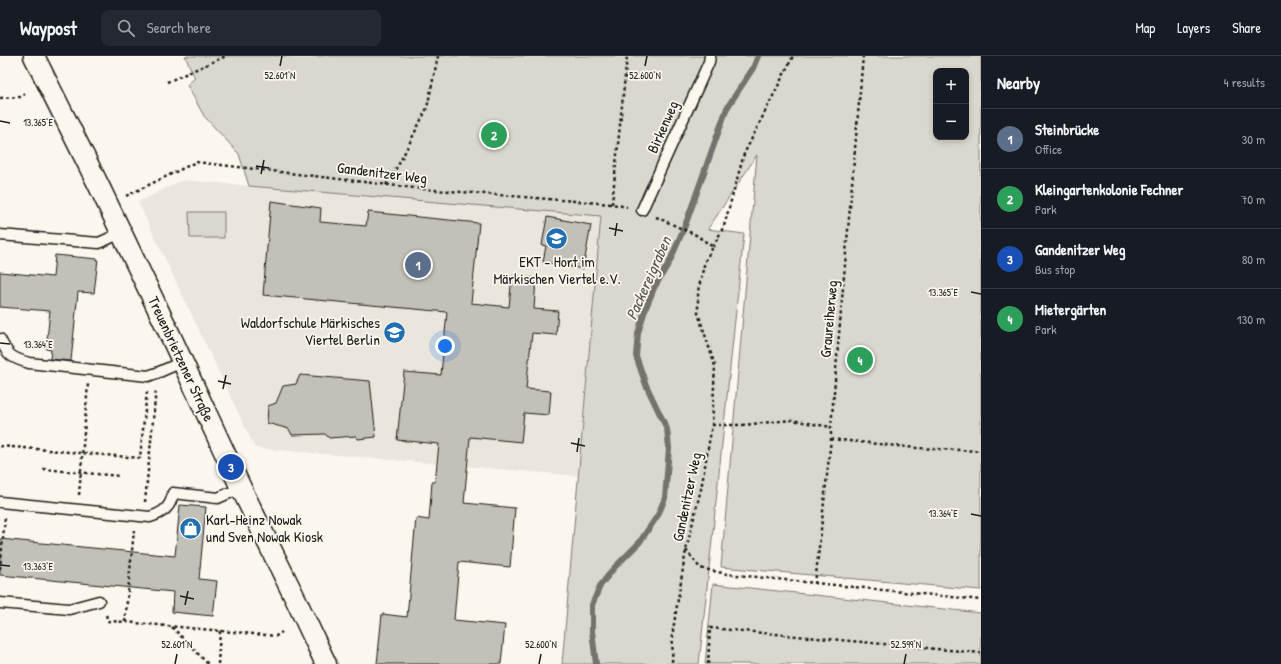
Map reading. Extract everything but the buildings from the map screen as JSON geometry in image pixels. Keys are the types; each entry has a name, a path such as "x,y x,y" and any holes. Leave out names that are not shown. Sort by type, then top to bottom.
{"street":[{"name":"Treuenbrietzener Straße","path":"34,56 121,233 326,664"}],"lane":[{"name":"Birkenweg","path":"642,210 709,62 710,56"},
{"path":"0,235 99,243 121,233"},
{"path":"0,339 8,353 13,358 29,363 153,375 182,362"},
{"path":"3,502 150,517 166,509 170,505 173,493 218,498 241,488"},
{"path":"0,603 69,609 99,601"}],"path":[{"path":"167,82 226,56"},
{"path":"386,185 400,162 427,108 438,56"},
{"path":"612,204 627,56"},
{"name":"Gandenitzer Weg","path":"793,56 744,154 724,226 705,261 698,291 698,313 715,366 712,426 701,489 686,550 700,568 727,574 981,600"},
{"name":"Graureiherweg","path":"815,584 831,440 863,56"},
{"path":"0,98 20,97 25,94"},
{"name":"Gandenitzer Weg","path":"128,195 196,162 423,189 612,204 642,210"},
{"path":"670,223 696,235 713,247"},
{"path":"78,510 90,370"},
{"path":"0,446 140,458 153,375"},
{"path":"125,622 140,516 153,375"},
{"path":"712,426 743,425 791,420 831,427"},
{"path":"831,440 916,448 981,451"},
{"path":"43,469 119,476"},
{"path":"0,569 3,502"},
{"path":"672,664 673,630 686,550"},
{"path":"99,601 108,621 276,636 282,632"},
{"path":"172,627 208,664"},
{"path":"708,664 710,628 981,653"},
{"path":"218,664 220,631"}],"shaded area":[{"path":"185,56 981,56 981,590 721,567 757,155 708,229 744,234 699,664 562,664 601,216 249,186 239,154 204,116 187,85 195,78"},
{"name":"Waldorfschule Märkisches Viertel Berlin","path":"183,180 601,216 578,476 255,448 138,202"},
{"path":"189,212 224,212 224,238 190,238"},
{"path":"713,584 981,613 981,664 705,664"}],"waterway":[{"name":"Packereigraben","path":"596,664 592,631 592,605 600,586 614,568 639,543 658,515 665,498 669,448 667,429 646,385 636,356 638,333 654,288 670,261 686,223 727,108 753,68 758,56"}],"place":[{"name":"Kleingartenkolonie Fechner","path":"494,135"},
{"name":"EKT - Hort im Märkischen Viertel e.V.","path":"557,239"},
{"name":"Steinbrücke","path":"418,265"},
{"name":"Waldorfschule Märkisches Viertel Berlin","path":"395,332"},
{"name":"Mietergärten","path":"860,360"},
{"name":"Gandenitzer Weg","path":"231,467"},
{"name":"Karl-Heinz Nowak und Sven Nowak Kiosk","path":"190,529"}]}
